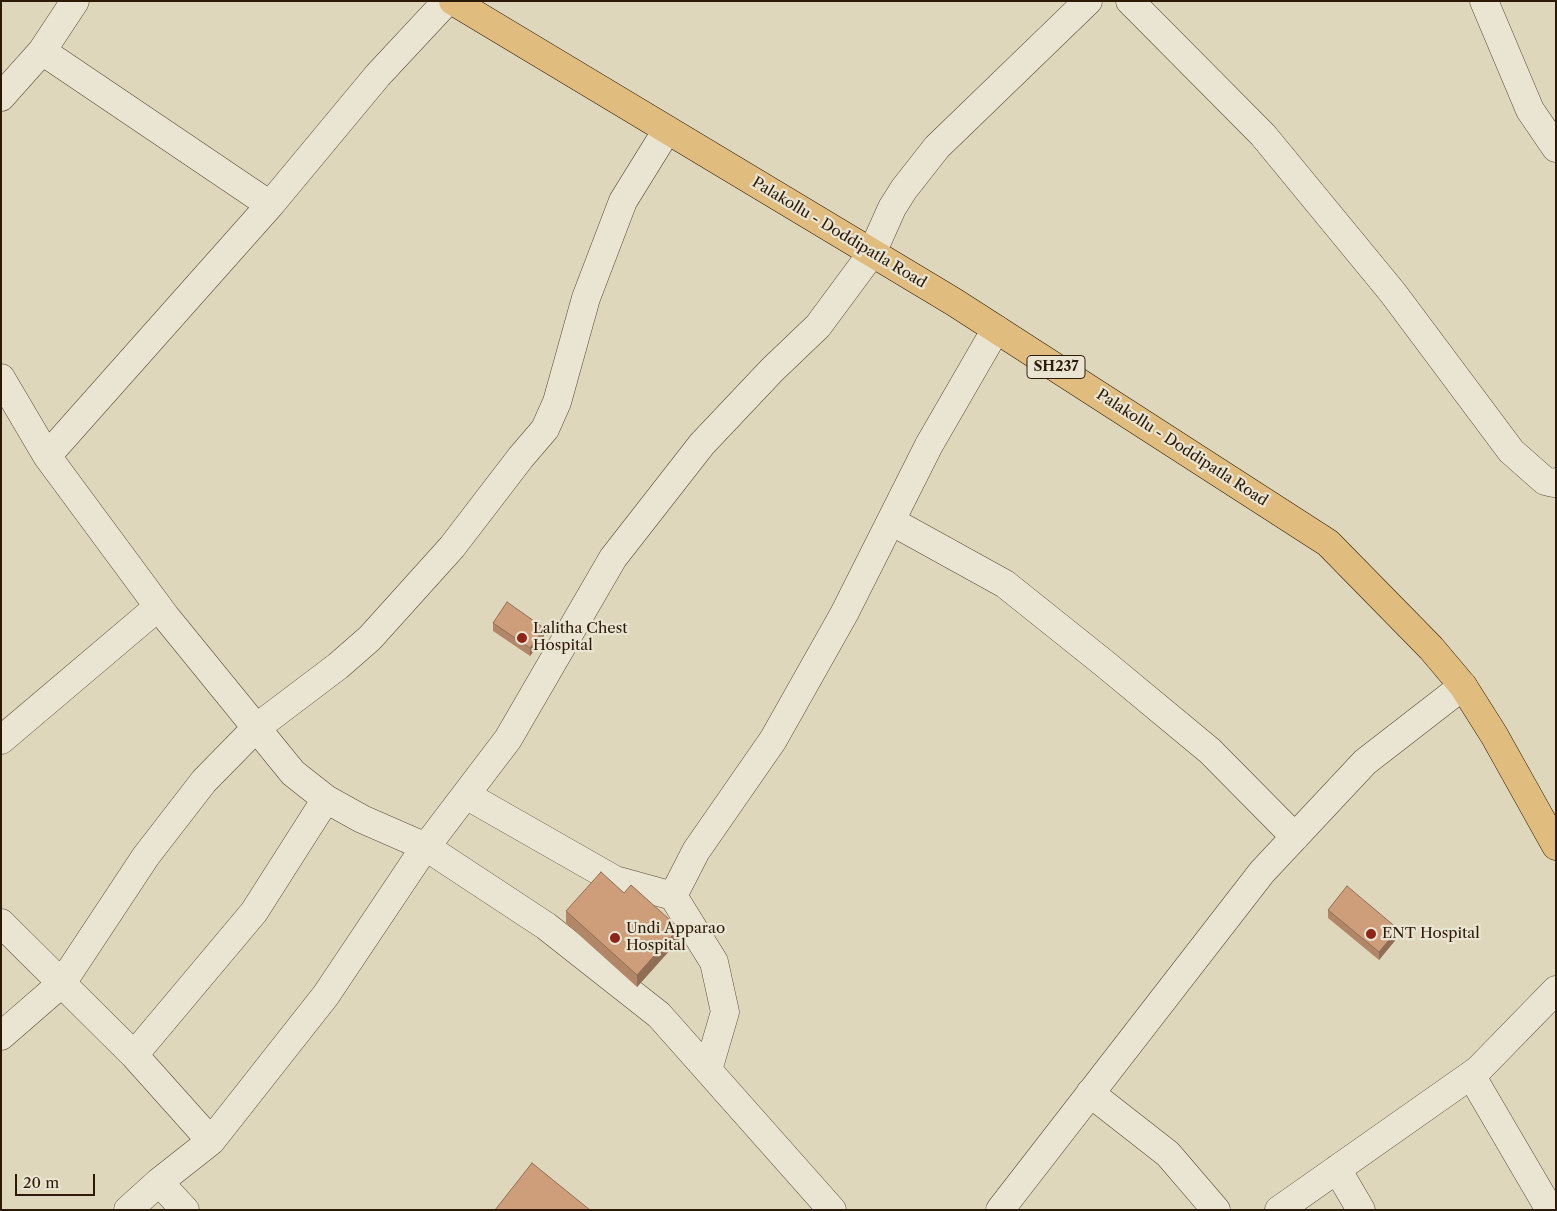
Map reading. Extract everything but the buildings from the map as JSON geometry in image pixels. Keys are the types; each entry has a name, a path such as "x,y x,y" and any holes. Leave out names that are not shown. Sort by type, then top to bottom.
{"main road":[{"name":"Palakollu - Doddipatla Road","path":"452,1 996,329 1328,543 1431,648 1463,686 1494,735 1556,846"}],"street":[{"path":"1,97 42,51 75,1"},
{"path":"47,456 270,204 378,75 447,1"},
{"path":"128,1210 159,1182 211,1141 326,995 426,847 508,739 613,558 702,444 772,370 818,326 872,253 892,208 904,189 937,147 1088,1"},
{"path":"1130,1 1263,135 1393,293 1511,452 1544,481 1555,483"},
{"path":"1484,1 1530,110 1556,148"},
{"path":"42,51 270,204"},
{"path":"1,1036 62,983 146,856 204,781 256,728 338,666 370,638 452,548 521,457 545,429 557,402 586,298 623,201 667,130"},
{"path":"673,896 696,851 773,740 844,614 929,445 996,329"},
{"path":"1,378 47,456 158,607 293,773 326,799 362,819 426,847 546,926 652,1009 832,1210"},
{"path":"890,521 1005,584 1210,751 1295,837"},
{"path":"1,740 158,607"},
{"path":"1000,1210 1262,872 1365,762 1463,686"},
{"path":"466,795 615,880 673,896 714,962 726,1012 708,1070"},
{"path":"134,1055 254,912 326,799"},
{"path":"1,923 134,1055 211,1141"},
{"path":"1279,1210 1478,1070 1556,990"},
{"path":"1471,1075 1550,1210"},
{"path":"1090,1093 1168,1154 1216,1210"},
{"path":"1336,1169 1361,1210"},
{"path":"159,1182 186,1210"}],"place":[{"name":"Lalitha Chest Hospital","path":"522,638"},
{"name":"ENT Hospital","path":"1371,934"},
{"name":"Undi Apparao Hospital","path":"615,938"}]}
